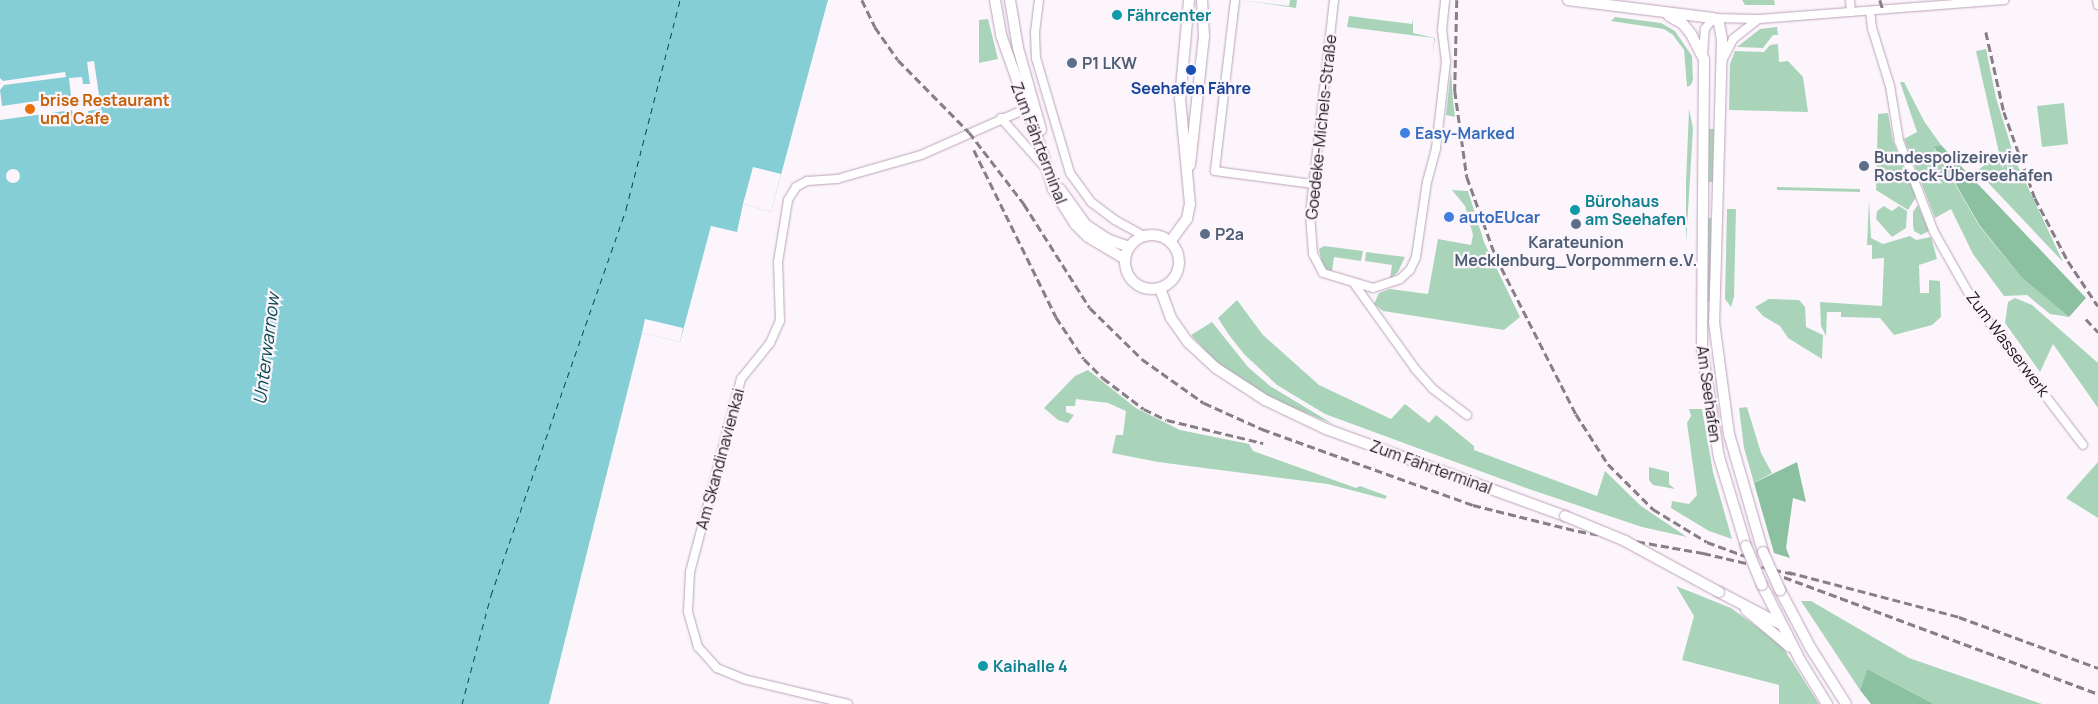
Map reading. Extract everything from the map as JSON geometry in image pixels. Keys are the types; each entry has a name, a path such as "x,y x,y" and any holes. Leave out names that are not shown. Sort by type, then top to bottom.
{"street":[{"name":"Zum Fährterminal","path":"995,0 996,16 1056,195 1075,224 1088,237 1125,259"},
{"name":"Zum Fährterminal","path":"1010,0 1012,25 1028,107 1068,204 1097,234 1129,247"},
{"name":"Zum Fährterminal","path":"1039,0 1035,32 1036,58 1070,173 1091,202 1114,220 1144,236 1158,236 1170,242"},
{"path":"1189,0 1180,99 1182,135 1189,171"},
{"path":"1144,236 1129,247 1125,259 1126,271 1137,285 1148,289 1160,288 1175,276 1179,264 1177,252 1170,242 1188,215 1189,171 1204,37 1202,0"},
{"path":"1235,0 1215,171 1313,184"},
{"name":"Goedeke-Michels-Straße","path":"1334,0 1310,214 1316,262 1323,273 1355,285 1373,288 1393,283 1410,270 1416,256 1438,133 1446,62 1442,30 1445,0"},
{"path":"1850,0 1851,12"},
{"path":"1574,1 1666,14 1759,19 2004,0"},
{"path":"2098,0 2098,5"},
{"name":"Zum Wasserwerk","path":"1870,11 1872,28 1890,86 1899,141 1934,232 1973,300 2083,445"},
{"path":"1666,14 1683,24 1704,59"},
{"name":"Am Seehafen","path":"1827,704 1800,660 1762,585 1746,546 1724,479 1708,394 1700,300 1705,29 1713,18 1721,30 1713,307 1722,392 1739,474 1763,552 1810,648 1846,704"},
{"name":"Am Seehafen","path":"1719,68 1733,39 1742,29 1759,19"},
{"name":"Am Skandinavienkai","path":"848,704 744,679 717,668 698,647 688,611 690,572 741,379 770,342 780,321 778,262 788,200 796,187 807,181 837,178 921,155 1028,107"},
{"path":"1001,118 1048,171"},
{"path":"1355,285 1416,370 1434,389 1467,415"},
{"name":"Zum Fährterminal","path":"1160,288 1171,318 1188,342 1211,364 1265,400 1326,428 1566,516 1624,540 1783,626 1810,648"},
{"name":"Zum Fährterminal","path":"1740,604 1778,634 1800,660"}],"green space":[{"path":"1240,0 1289,6 1290,0 1297,0 1296,8"},
{"path":"1742,0 1774,0 1775,5 1745,5"},
{"path":"1349,16 1412,24 1413,19 1413,33 1435,38 1433,53 1434,38 1347,27"},
{"path":"1615,17 1661,23 1675,31 1692,56 1693,80 1691,85 1687,87 1684,50 1673,35 1664,29 1611,21"},
{"path":"988,19 998,59 979,63 979,20"},
{"path":"1777,27 1778,35 1773,35 1763,48 1737,47 1760,29"},
{"path":"1778,44 1779,62 1788,61 1803,77 1808,112 1729,110 1730,64 1735,51 1764,52 1770,45"},
{"path":"1986,49 1996,98 2016,162 2063,262 1977,171 1999,153 1976,51"},
{"path":"1451,70 1453,101 1455,117 1446,115"},
{"path":"1900,82 1904,82 1924,121 1941,145 1934,148 1980,227 2022,278 2069,317 2050,314 2027,295 2004,296 1973,254 1951,209 1935,218 1904,139 1917,132"},
{"path":"2064,103 2068,144 2042,147 2037,106"},
{"path":"1689,109 1693,128 1686,244 1686,183"},
{"path":"1888,113 1893,141 1916,197 1908,210 1876,190 1878,114"},
{"path":"1709,129 1714,129 1713,182 1708,182"},
{"path":"1941,145 2086,298 2069,317 2022,278 1980,226 1934,147"},
{"path":"1777,187 1860,189 1860,192 1777,190"},
{"path":"1452,190 1468,191 1484,242 1520,317 1504,330 1383,311 1374,304 1379,293 1390,289 1428,294 1438,239 1471,245 1473,235 1465,206"},
{"path":"1869,200 1871,238 1883,244 1910,236 1916,240 1931,237 1937,259 1919,265 1920,293 1929,293 1929,280 1940,281 1941,317 1932,325 1894,335 1880,318 1841,317 1841,312 1827,312 1826,336 1821,326 1820,302 1882,306 1884,258 1872,259 1872,245 1867,245"},
{"path":"1918,205 1929,231 1921,235 1914,231 1913,225 1913,212"},
{"path":"1884,206 1892,211 1899,206 1907,211 1906,228 1892,237 1876,219 1877,211"},
{"path":"1727,209 1736,209 1734,297 1731,307 1725,299"},
{"path":"1707,218 1711,218 1711,302 1707,302"},
{"path":"1324,246 1363,251 1361,261 1334,257 1332,271 1323,269 1319,249"},
{"path":"1366,252 1405,257 1398,272 1390,279 1392,265 1365,261"},
{"path":"2015,298 2032,305 2098,363 2098,408 2053,344 2040,372 2005,323 2008,302"},
{"path":"1769,299 1799,300 1805,307 1806,327 1823,335 1822,359 1788,338 1780,326 1763,316 1755,307"},
{"path":"1237,300 1263,335 1319,385 1391,419 1405,404 1429,423 1436,415 1474,446 1474,450 1597,496 1605,471 1641,506 1687,537 1642,527 1526,488 1325,414 1277,385 1244,354 1229,335 1218,318"},
{"path":"1212,322 1248,367 1270,386 1333,424 1286,405 1249,386 1216,362 1191,335"},
{"path":"1088,370 1136,408 1180,430 1249,444 1253,451 1356,488 1360,486 1387,496 1385,499 1328,484 1158,462 1112,453 1116,435 1123,435 1126,411 1108,403 1076,399 1075,406 1066,406 1066,412 1074,415 1068,423 1058,420 1044,408 1075,376"},
{"path":"1747,407 1761,453 1772,473 1754,483 1744,448 1739,408"},
{"path":"1689,409 1702,409 1713,472 1732,539 1709,531 1671,508 1672,501 1689,504 1697,495 1687,423 1691,416"},
{"path":"1797,462 1806,502 1793,498 1786,548 1790,558 1774,553 1754,483"},
{"path":"2098,462 2098,518 2066,498"},
{"path":"1649,467 1669,472 1669,484 1675,489 1653,485 1649,480"},
{"path":"1676,586 1731,608 1782,646 1819,704 1779,704 1779,685 1682,660 1694,616"},
{"path":"1801,601 1811,601 1909,658 2042,704 1934,704 1867,669 1860,690"},
{"path":"1867,669 1934,704 1871,704 1860,690"}],"water":[{"name":"Unterwarnow","path":"0,0 828,0 771,212 743,204 737,232 711,226 680,342 642,333 549,704 0,704"}],"pier":[{"path":"94,61 101,109 88,111 89,122 75,125 72,110 0,120 0,90 2,106 71,96 69,78 82,77 83,84 90,84 87,62"},
{"path":"65,72 66,77 4,85 0,90 0,78 3,81"},
{"path":"753,167 781,174 771,212 743,204"},
{"path":"10,169 16,169 20,176 16,183 10,183 6,179 6,173"},
{"path":"645,319 683,328 680,342 642,333"}],"ferry route":[{"path":"462,704 491,595 626,209 680,0"}],"railway":[{"path":"862,0 875,27 898,60 969,132 1024,204 1090,308 1142,359 1204,403 1262,429 1473,505 1578,531 1703,553 1793,574"},
{"path":"1457,0 1455,91 1467,177 1496,257 1576,414 1608,464 1653,509 1707,542 1748,557"},
{"path":"1880,0 1883,10"},
{"path":"1986,32 2004,112 2035,198 2068,261 2098,306"},
{"path":"974,150 1056,317 1084,359 1103,378 1144,409 1167,420 1263,443"},
{"path":"2086,319 2098,332"},
{"path":"1788,572 1959,617 2098,668"},
{"path":"1784,577 2098,694"}],"place":[{"name":"Fährcenter","path":"1117,15"},
{"name":"P1 LKW","path":"1072,63"},
{"name":"Seehafen Fähre","path":"1191,70"},
{"name":"brise Restaurant und Cafe","path":"30,109"},
{"name":"Easy-Marked","path":"1405,133"},
{"name":"Bundespolizeirevier Rostock-Überseehafen","path":"1864,166"},
{"name":"Bürohaus am Seehafen","path":"1575,210"},
{"name":"autoEUcar","path":"1449,217"},
{"name":"Karateunion Mecklenburg_Vorpommern e.V.","path":"1576,224"},
{"name":"P2a","path":"1205,234"},
{"name":"Kaihalle 4","path":"983,666"}]}
